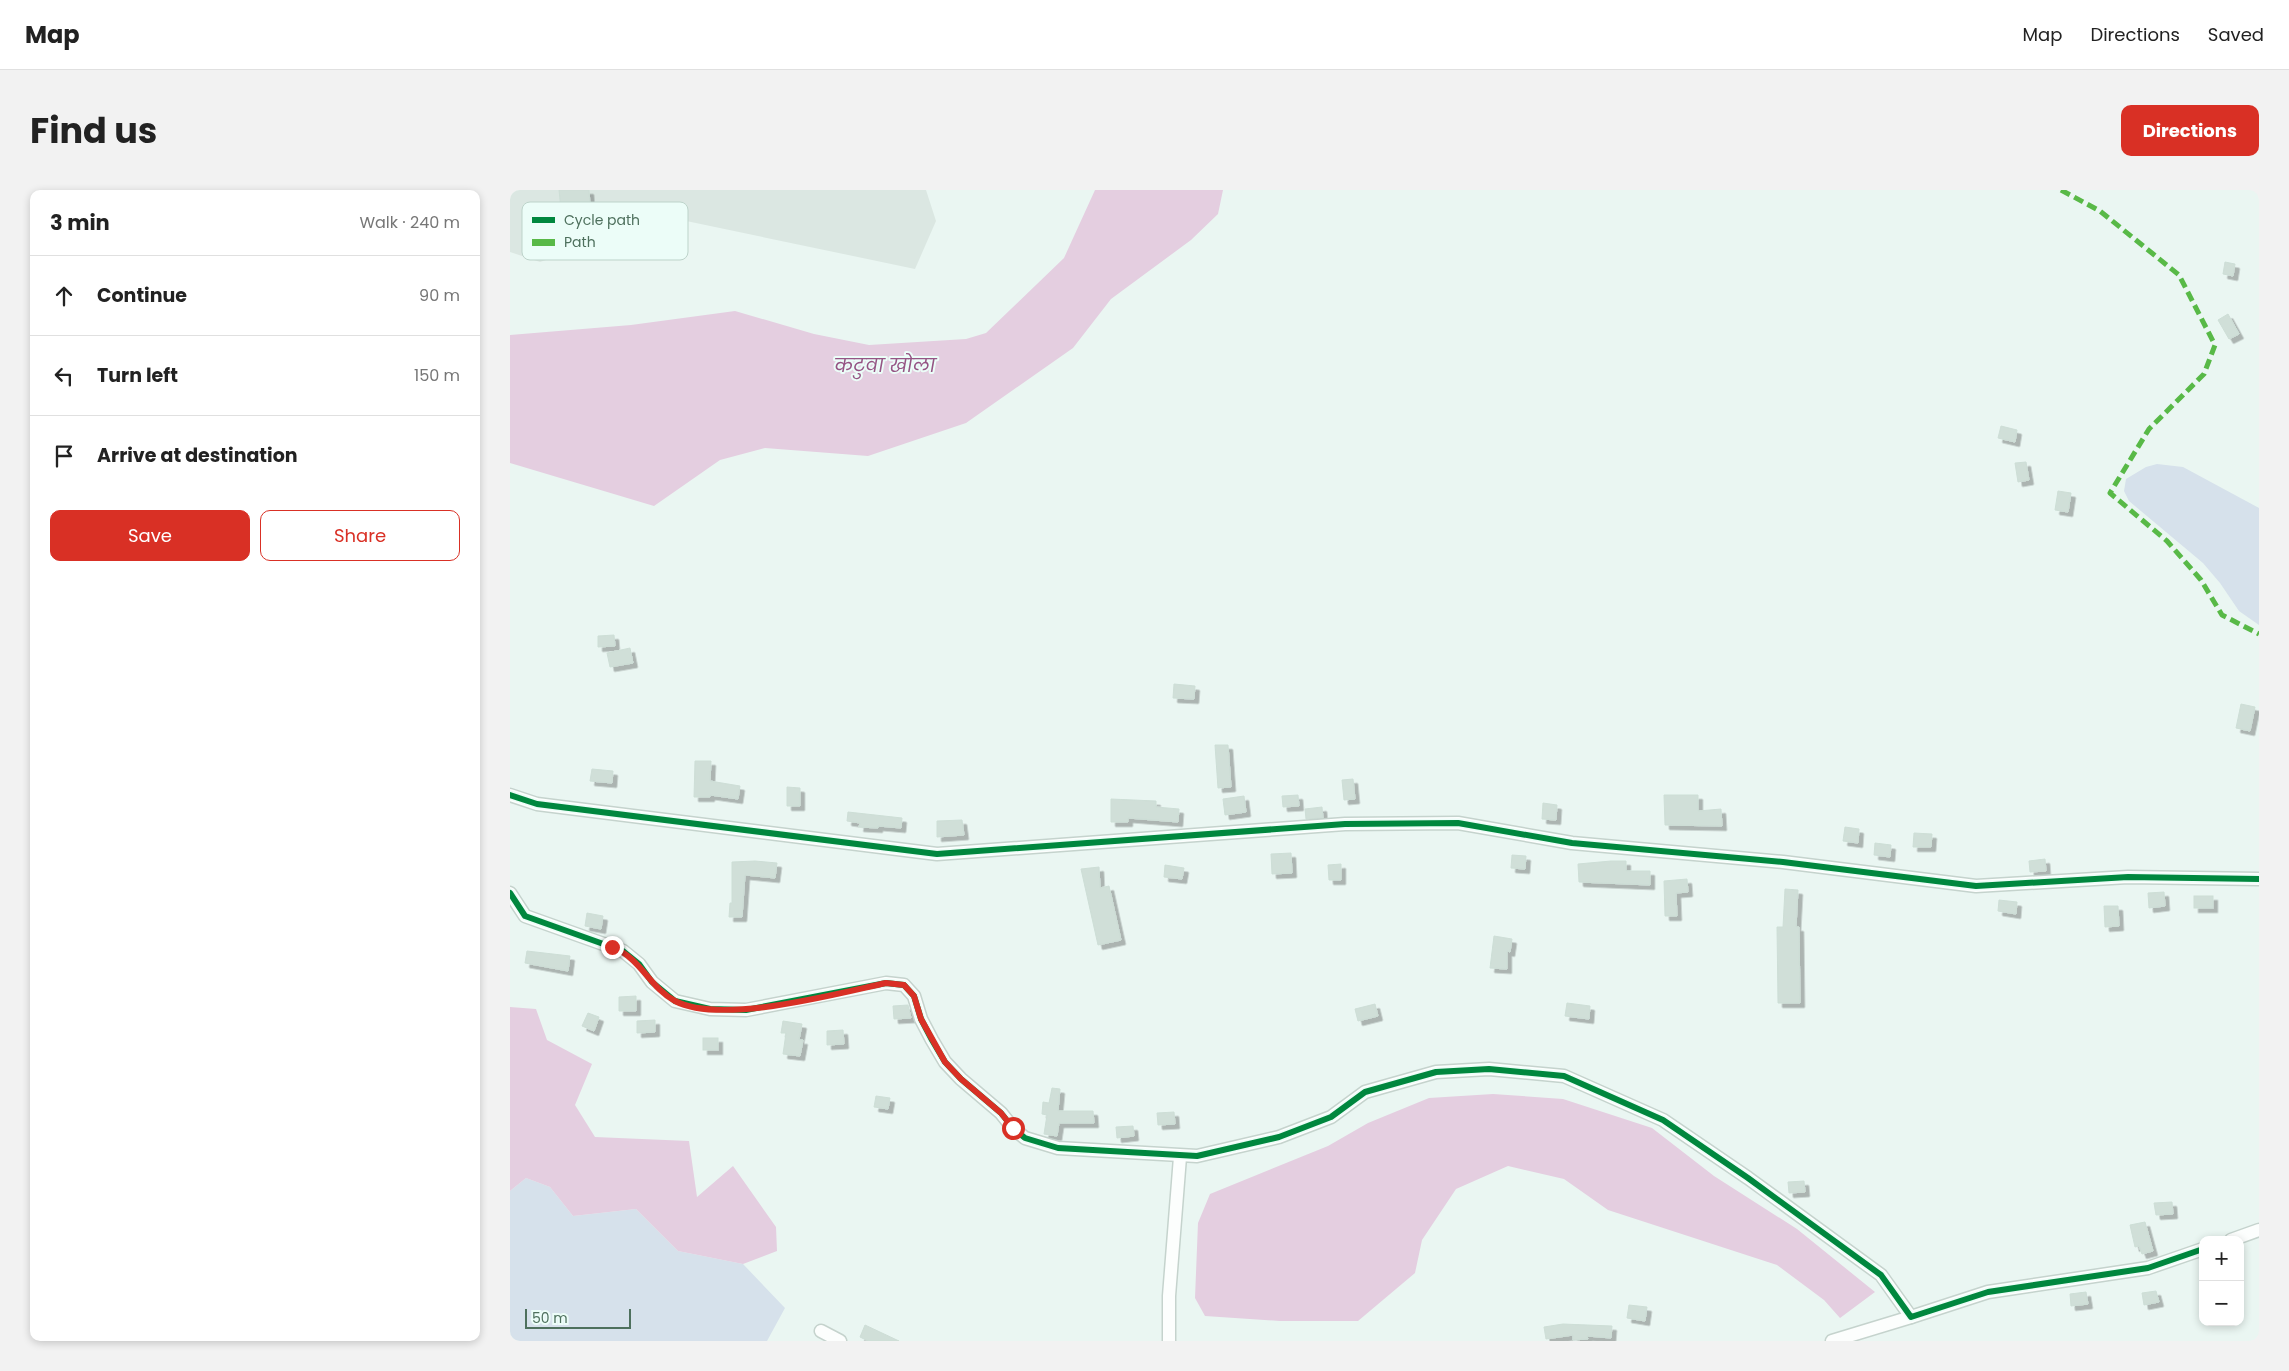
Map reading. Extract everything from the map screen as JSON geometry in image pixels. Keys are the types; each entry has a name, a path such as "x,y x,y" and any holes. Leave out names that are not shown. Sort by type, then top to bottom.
{"street":[{"path":"510,795 537,804 937,854 1345,824 1458,823 1572,843 1783,862 1976,886 2128,876 2231,876 2259,879"},
{"path":"510,893 525,916 623,951 639,964 652,982 675,1001 710,1009 746,1010 886,983 904,985 914,996 921,1019 945,1062 1025,1138 1058,1148 1157,1153 1180,1157 1197,1156 1279,1136 1331,1117 1365,1092 1436,1072 1489,1069 1564,1076 1663,1120 1748,1178 1881,1275 1911,1317"},
{"path":"1169,1341 1168,1296 1180,1157"},
{"path":"2242,1236 2259,1230"},
{"path":"1832,1341 1988,1292 2148,1268 2199,1250"},
{"path":"821,1331 840,1341"}],"shaded area":[{"path":"510,190 926,190 936,221 915,269 688,221 688,202 522,202 522,256 510,252"},
{"path":"2157,464 2183,467 2259,508 2259,625 2239,611 2220,583 2203,563 2129,501 2124,491 2126,479 2146,467"},
{"path":"526,1178 550,1187 573,1216 636,1209 678,1251 743,1264 785,1308 767,1341 510,1341 510,1191"}],"water":[{"name":"कटुवा खोला","path":"1095,190 1223,190 1218,214 1191,240 1111,299 1073,348 966,423 868,456 765,448 720,460 654,506 510,463 510,335 631,325 735,311 814,334 869,345 966,339 986,333 1064,258"},
{"path":"510,1007 536,1009 547,1040 592,1064 575,1105 595,1137 689,1141 697,1197 733,1166 776,1227 777,1251 743,1264 678,1251 636,1209 573,1216 550,1187 526,1178 510,1191"},
{"path":"1493,1094 1563,1099 1652,1128 1714,1176 1797,1229 1875,1292 1840,1318 1824,1300 1777,1265 1608,1210 1564,1179 1508,1166 1456,1189 1422,1240 1415,1273 1358,1321 1280,1321 1205,1316 1195,1298 1198,1223 1210,1194 1328,1146 1368,1123 1429,1098"}],"building":[{"path":"559,190 589,190 590,202 560,202"},
{"path":"2225,262 2235,264 2233,276 2223,274"},
{"path":"2228,314 2239,334 2229,339 2218,320"},
{"path":"2001,426 2017,430 2015,442 1998,438"},
{"path":"2026,462 2029,480 2018,482 2015,463"},
{"path":"2058,491 2071,493 2068,512 2055,510"},
{"path":"614,635 615,646 598,647 598,636"},
{"path":"630,648 633,663 610,667 607,653"},
{"path":"1174,684 1195,686 1194,699 1173,698"},
{"path":"2241,704 2255,707 2250,731 2236,728"},
{"path":"1215,745 1228,745 1231,787 1218,788"},
{"path":"695,761 711,761 710,781 740,786 738,799 710,795 710,797 694,797"},
{"path":"592,769 613,771 612,783 590,781"},
{"path":"1353,779 1355,799 1344,800 1342,780"},
{"path":"787,787 800,788 800,806 787,806"},
{"path":"1298,795 1299,806 1283,807 1282,796"},
{"path":"1664,795 1698,795 1698,811 1721,809 1722,826 1665,825"},
{"path":"1244,796 1246,812 1225,815 1223,799"},
{"path":"1111,799 1156,801 1156,807 1179,809 1178,822 1128,818 1128,822 1111,822"},
{"path":"1543,803 1557,805 1556,820 1542,819"},
{"path":"1322,807 1323,818 1306,819 1305,809"},
{"path":"848,812 902,818 901,828 859,827 860,823 847,821"},
{"path":"962,820 964,835 937,837 937,821"},
{"path":"1845,827 1859,829 1858,843 1843,841"},
{"path":"1914,833 1932,834 1931,847 1913,847"},
{"path":"1875,843 1891,845 1890,857 1874,855"},
{"path":"1291,853 1292,873 1272,874 1271,854"},
{"path":"1512,855 1526,856 1525,869 1511,868"},
{"path":"2045,859 2046,871 2030,872 2029,861"},
{"path":"755,861 777,863 775,878 745,875 742,917 729,917 730,903 732,903 732,862"},
{"path":"1626,861 1626,871 1650,871 1650,885 1579,882 1578,864"},
{"path":"1341,864 1341,880 1329,880 1328,865"},
{"path":"1165,865 1184,868 1182,879 1164,877"},
{"path":"1099,867 1100,888 1109,886 1121,940 1098,945 1081,869"},
{"path":"1687,879 1688,892 1676,893 1677,916 1665,916 1664,881"},
{"path":"1785,889 1798,890 1796,927 1799,927 1800,1003 1778,1003 1777,927 1783,927"},
{"path":"2164,892 2165,906 2149,908 2148,893"},
{"path":"2194,896 2213,896 2213,908 2194,908"},
{"path":"1999,900 2017,902 2016,914 1998,911"},
{"path":"2104,906 2118,906 2119,926 2105,927"},
{"path":"587,913 603,916 601,929 585,926"},
{"path":"1494,936 1512,939 1510,952 1507,951 1507,969 1490,968"},
{"path":"527,951 570,956 568,971 525,963"},
{"path":"636,996 636,1011 619,1011 619,997"},
{"path":"1567,1003 1590,1006 1589,1019 1565,1016"},
{"path":"1375,1004 1378,1016 1358,1021 1355,1009"},
{"path":"908,1005 911,1018 894,1019 893,1006"},
{"path":"588,1013 599,1017 594,1031 582,1026"},
{"path":"655,1020 655,1032 637,1033 637,1021"},
{"path":"783,1021 802,1024 799,1040 803,1040 800,1056 783,1054 786,1033 781,1033"},
{"path":"843,1030 844,1044 827,1045 827,1031"},
{"path":"703,1038 718,1038 718,1050 703,1050"},
{"path":"1052,1088 1060,1089 1058,1111 1093,1111 1094,1123 1059,1123 1057,1136 1044,1134 1047,1115 1042,1114 1043,1102 1049,1103"},
{"path":"876,1096 890,1098 888,1109 874,1107"},
{"path":"1174,1112 1175,1124 1158,1125 1157,1113"},
{"path":"1133,1126 1134,1136 1117,1138 1116,1127"},
{"path":"1804,1181 1805,1192 1789,1193 1788,1182"},
{"path":"2172,1202 2173,1214 2156,1215 2154,1203"},
{"path":"2145,1222 2153,1251 2142,1254 2139,1246 2135,1247 2130,1225"},
{"path":"2156,1291 2159,1302 2144,1305 2142,1293"},
{"path":"2086,1292 2088,1304 2071,1306 2070,1294"},
{"path":"1629,1305 1647,1307 1645,1321 1627,1318"},
{"path":"1563,1324 1612,1326 1611,1338 1587,1336 1588,1339 1573,1340 1573,1335 1546,1339 1544,1327"},
{"path":"865,1325 899,1341 868,1341 860,1337"}],"marked path":[{"path":"2061,190 2100,211 2179,275 2215,345 2204,374 2149,429 2110,493 2167,541 2201,580 2222,615 2259,634"}],"cycle path":[{"path":"510,795 537,804 937,854 1345,824 1458,823 1572,843 1783,862 1976,886 2128,877 2259,879"},
{"path":"510,893 525,916 623,951 639,964 652,982 675,1001 710,1009 746,1010 886,983 904,985 914,996 921,1019 945,1062 961,1079 1001,1113 1013,1128 1025,1138 1058,1148 1197,1156 1279,1137 1331,1117 1365,1092 1436,1072 1489,1069 1564,1076 1663,1120 1748,1178 1881,1275 1911,1317 1988,1292 2148,1268 2199,1250"}],"route":[{"path":"612,947 623,951 639,964 652,982 675,1001 710,1009 746,1010 886,983 904,985 914,996 921,1019 945,1062 961,1079 1001,1113 1013,1128"}]}
